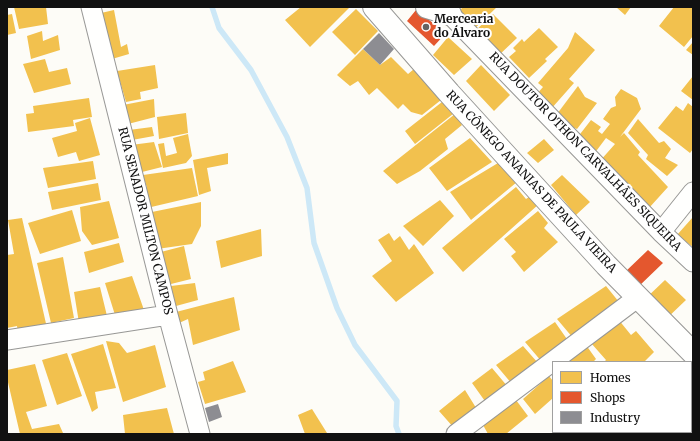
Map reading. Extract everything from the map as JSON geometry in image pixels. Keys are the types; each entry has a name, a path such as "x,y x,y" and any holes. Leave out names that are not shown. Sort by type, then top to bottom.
{"street":[{"name":"RUA SENADOR MILTON CAMPOS","path":"91,7 168,315 200,434"},
{"name":"RUA CÔNEGO ANANIAS DE PAULA VIEIRA","path":"374,7 449,93 637,298 693,353"},
{"path":"427,7 447,10"},
{"name":"RUA DOUTOR OTHON CARVALHÃES SIQUEIRA","path":"447,10 661,232 693,262"},
{"path":"661,232 693,192"},
{"path":"553,361 637,298"},
{"path":"7,340 168,315"},
{"path":"456,434 552,362"}],"building: Homes":[{"path":"14,7 46,7 48,24 19,29"},
{"path":"301,7 350,7 310,47 285,20"},
{"path":"463,7 497,7 470,33 454,16"},
{"path":"616,7 631,7 625,15"},
{"path":"674,7 691,7 693,9 693,36 684,47 659,26"},
{"path":"356,9 378,31 355,55 332,32"},
{"path":"114,10 121,47 127,44 129,54 112,59 101,13"},
{"path":"12,14 16,33 7,35 7,15"},
{"path":"493,14 517,38 497,57 474,32"},
{"path":"539,28 558,47 545,59 547,61 529,78 509,57 516,51 513,48 522,39 524,42"},
{"path":"42,31 43,41 58,35 60,50 31,59 27,36"},
{"path":"575,32 595,50 569,79 574,83 551,109 536,95 543,87 538,83 568,48"},
{"path":"448,37 472,59 454,75 433,55"},
{"path":"693,42 693,55 686,50"},
{"path":"363,49 380,65 391,57 408,74 414,69 441,100 422,115 411,112 403,104 398,109 377,88 369,95 358,81 350,86 337,75"},
{"path":"45,59 49,72 67,68 71,84 34,93 23,64"},
{"path":"155,65 158,88 140,92 141,99 126,102 117,71"},
{"path":"481,65 510,95 494,111 466,81"},
{"path":"693,76 693,100 681,91"},
{"path":"578,86 585,97 597,103 577,129 564,124 557,114"},
{"path":"621,89 637,98 641,109 620,137 624,133 640,152 638,155 668,187 649,208 599,162 615,144 606,138 594,154 577,138 591,120 601,127 598,131 602,134 610,124 603,119 611,108 616,106 615,97"},
{"path":"89,98 92,117 73,120 74,126 28,132 26,114 34,113 33,106"},
{"path":"154,99 155,117 128,124 123,105"},
{"path":"442,102 453,114 415,144 405,131"},
{"path":"688,103 693,107 693,149 690,153 658,128 676,106 683,111"},
{"path":"186,113 188,133 159,139 157,117"},
{"path":"455,114 462,125 445,139 448,149 420,171 397,184 383,171"},
{"path":"90,118 100,155 79,161 76,152 58,157 52,138 77,131 75,123"},
{"path":"638,119 659,143 664,141 671,149 665,158 678,165 667,176 646,159 648,155 628,133"},
{"path":"152,127 154,136 132,140 129,130"},
{"path":"188,134 192,156 186,163 163,168 158,144 164,143 166,156 177,153 173,138"},
{"path":"470,138 492,162 447,191 429,168"},
{"path":"544,139 554,150 538,163 527,153"},
{"path":"154,142 162,167 138,173 131,145"},
{"path":"228,153 228,164 207,168 211,191 199,195 193,160"},
{"path":"93,161 96,179 48,188 43,168"},
{"path":"498,163 517,182 471,220 450,192"},
{"path":"192,168 198,196 147,208 141,189 147,188 143,175"},
{"path":"562,175 590,202 576,215 551,185"},
{"path":"98,183 101,200 52,210 48,192"},
{"path":"516,187 526,199 532,195 539,204 463,272 442,248"},
{"path":"440,200 454,216 423,246 403,226"},
{"path":"109,201 119,238 92,245 82,231 80,207"},
{"path":"201,202 201,226 192,244 157,249 147,213"},
{"path":"72,210 81,241 40,254 28,223"},
{"path":"538,211 548,223 544,228 558,242 524,272 511,256 516,252 504,239"},
{"path":"693,217 693,247 677,235"},
{"path":"22,218 47,328 18,333 17,326 7,328 7,255 14,254 8,220"},
{"path":"261,229 262,256 221,268 216,241"},
{"path":"389,233 394,241 400,236 409,250 414,244 434,273 396,302 372,276 392,261 378,240"},
{"path":"119,243 124,262 89,273 84,252"},
{"path":"184,246 191,279 167,285 157,253"},
{"path":"63,257 74,318 51,323 37,263"},
{"path":"132,276 144,310 115,315 105,283"},
{"path":"665,280 686,300 664,321 644,300"},
{"path":"195,283 198,300 176,306 171,286"},
{"path":"606,286 619,302 573,338 557,319"},
{"path":"100,287 107,316 79,323 74,292"},
{"path":"234,297 240,330 193,345 188,319 179,323 176,312"},
{"path":"618,319 631,335 636,331 654,352 645,361 605,361 606,360 591,343"},
{"path":"555,322 569,342 542,362 525,342"},
{"path":"106,341 119,343 127,353 155,345 166,387 123,402"},
{"path":"103,344 116,388 95,392 98,408 92,412 71,354"},
{"path":"586,345 596,359 594,361 566,361"},
{"path":"523,346 538,363 512,384 496,365"},
{"path":"67,353 82,396 57,405 42,360"},
{"path":"233,361 246,392 205,404 198,382 205,380 203,372"},
{"path":"35,364 47,406 26,412 32,429 59,424 63,433 20,434 7,378 7,370"},
{"path":"492,368 508,387 487,404 472,383"},
{"path":"549,376 552,380 552,399 535,414 523,399"},
{"path":"465,390 478,411 454,428 439,411"},
{"path":"692,396 693,434 665,433 692,433"},
{"path":"516,400 528,416 506,434 488,434 483,425"},
{"path":"167,408 174,434 125,434 123,415"},
{"path":"312,409 327,433 305,434 298,415"}],"building: Shops":[{"name":"Mercearia do Álvaro","path":"416,10 446,33 434,46 407,21"},
{"path":"648,250 663,263 637,288 624,273"}],"building: Industry":[{"path":"379,33 394,49 380,65 363,49"},
{"path":"218,404 222,417 209,422 205,408"}],"waterway":[{"path":"212,7 219,28 251,70 287,137 307,188 314,243 337,308 355,345 397,401 396,426 399,434"}],"place":[{"name":"Mercearia do Álvaro","path":"426,27"}]}
